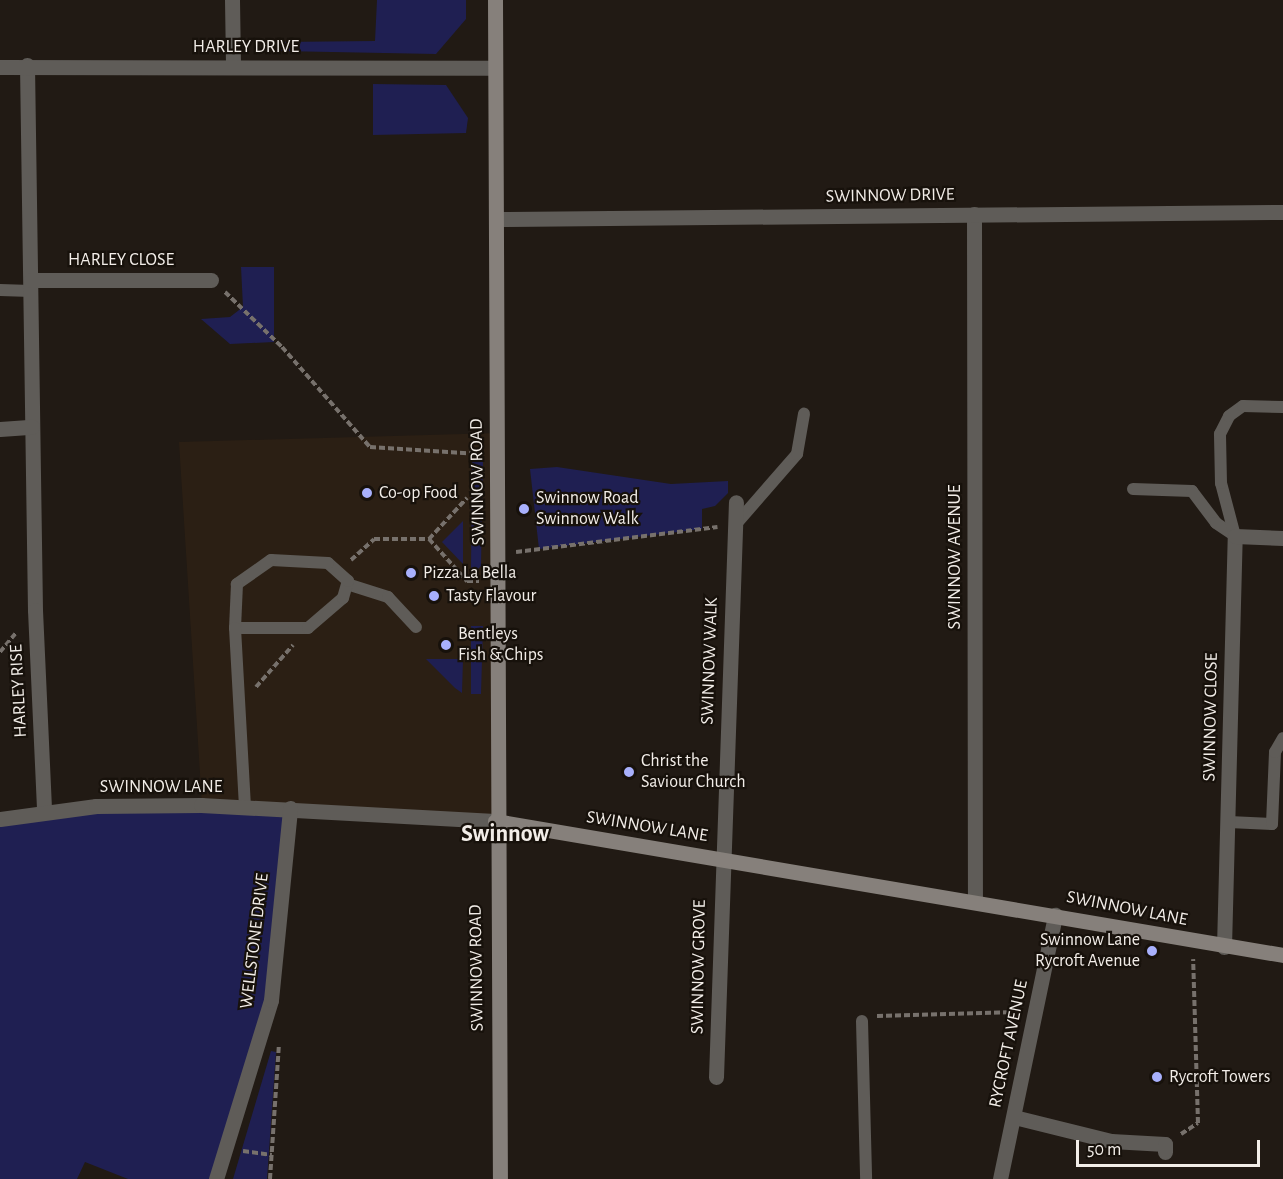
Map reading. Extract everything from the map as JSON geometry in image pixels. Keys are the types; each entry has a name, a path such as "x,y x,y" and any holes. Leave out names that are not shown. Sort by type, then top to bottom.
{"street":[{"path":"231,0 233,67"},
{"name":"SWINNOW ROAD","path":"495,0 492,68 496,219 499,580 495,821 500,1179"},
{"name":"HARLEY DRIVE","path":"0,68 27,65 492,68"},
{"name":"HARLEY RISE","path":"27,65 32,427 44,811"},
{"name":"SWINNOW DRIVE","path":"496,219 1283,212"},
{"name":"SWINNOW AVENUE","path":"974,214 975,900"},
{"name":"HARLEY CLOSE","path":"31,285 211,280"},
{"path":"0,429 32,427"},
{"name":"SWINNOW WALK","path":"721,858 736,502"},
{"path":"1235,536 1283,538"},
{"name":"SWINNOW CLOSE","path":"1224,947 1235,536"},
{"name":"SWINNOW LANE","path":"0,819 44,811 245,806 495,821 975,900 1224,947 1283,955"},
{"name":"WELLSTONE DRIVE","path":"216,1179 271,1000 290,808"},
{"name":"SWINNOW GROVE","path":"716,1077 721,858"},
{"name":"RYCROFT AVENUE","path":"1000,1179 1055,915"},
{"path":"1014,1118 1112,1141 1165,1148"}],"lane":[{"path":"0,290 31,285"},
{"path":"1235,536 1221,483 1220,434 1229,416 1243,406 1283,407"},
{"path":"736,524 797,454 804,414"},
{"path":"1133,489 1192,491 1216,523 1235,536"},
{"path":"235,628 308,628 344,598 347,584 340,571 328,563 271,560 237,584 235,628 245,806"},
{"path":"347,584 388,597 416,627"},
{"path":"1228,822 1272,824 1275,752 1283,738"},
{"path":"862,1021 866,1179"}],"path":[{"path":"211,280 282,347 370,447 497,455"},
{"path":"340,571 374,540 429,539 467,498"},
{"path":"498,555 736,524"},
{"path":"429,539 466,581 499,580"},
{"path":"240,706 308,628"},
{"path":"1165,1148 1198,1124 1192,941"},
{"path":"862,1021 881,1015 1036,1012"},
{"path":"270,1179 278,1040"},
{"path":"225,1147 272,1155"}],"shaded area":[{"path":"377,0 466,0 466,19 436,54 280,51 279,42 375,41"},
{"path":"373,84 446,85 468,118 466,133 373,135"},
{"path":"241,267 274,267 274,342 230,344 201,319 230,317 243,307"},
{"path":"497,433 495,821 202,805 179,442"},
{"path":"472,460 483,461 481,566 476,571 471,571"},
{"path":"557,467 671,484 728,481 728,493 715,506 702,509 702,529 539,549 530,469"},
{"path":"463,521 463,564 442,542"},
{"path":"471,626 483,626 481,694 471,694"},
{"path":"426,659 463,659 462,693 455,688"},
{"path":"96,806 290,808 271,1000 216,1179 128,1179 85,1162 77,1179 0,1179 0,820"},
{"path":"271,1051 276,1052 267,1179 233,1179"}],"place":[{"name":"Co-op Food","path":"367,493"},
{"name":"Swinnow Road Swinnow Walk","path":"524,509"},
{"name":"Pizza La Bella","path":"411,573"},
{"name":"Tasty Flavour","path":"434,596"},
{"name":"Bentleys Fish & Chips","path":"446,645"},
{"name":"Christ the Saviour Church","path":"629,772"},
{"name":"Swinnow Lane Rycroft Avenue","path":"1152,951"},
{"name":"Rycroft Towers","path":"1157,1077"}],"district":[{"name":"Swinnow","path":"505,835"}]}
